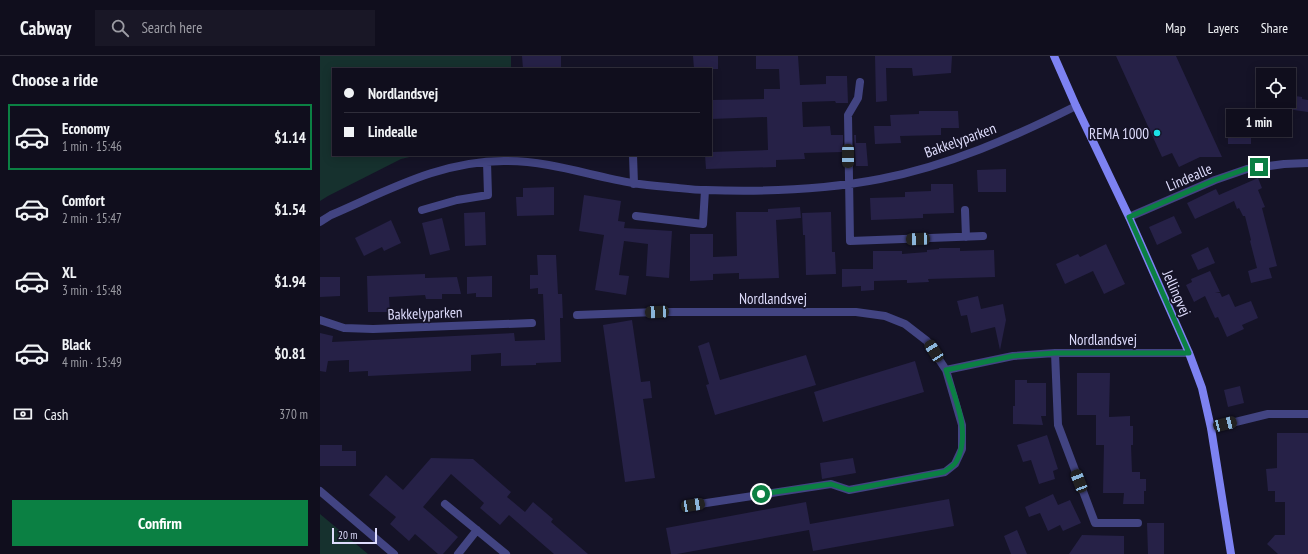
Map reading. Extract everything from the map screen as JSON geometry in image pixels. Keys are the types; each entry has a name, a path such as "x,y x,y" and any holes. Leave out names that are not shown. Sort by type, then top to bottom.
{"main road":[{"name":"Jellingvej","path":"1054,56 1129,217 1189,353 1202,388 1211,428 1232,554"}],"street":[{"path":"860,82 858,98 848,115 850,241 983,236"},
{"name":"Bakkelyparken","path":"320,222 331,215 421,175 454,166 508,160 544,164 634,184 705,190 800,189 881,179 969,153 1028,130 1076,106"},
{"path":"633,156 634,184"},
{"path":"422,210 457,200 488,195 487,162"},
{"name":"Lindealle","path":"1129,217 1215,180 1246,169 1284,164 1308,163"},
{"path":"636,216 703,224 705,190"},
{"path":"965,210 966,237"},
{"name":"Nordlandsvej","path":"577,315 657,312 856,312 885,316 906,324 927,341 946,370 962,425 962,449 955,464 944,472 849,490 831,484 693,505"},
{"name":"Bakkelyparken","path":"320,320 344,328 372,329 532,323"},
{"path":"1055,353 1058,425 1095,523 1138,523"},
{"name":"Nordlandsvej","path":"946,370 1013,356 1055,353 1189,353"},
{"path":"1211,428 1268,414 1308,414"},
{"path":"320,490 394,554"},
{"path":"445,504 506,554"},
{"path":"458,554 477,530"}],"green space":[{"path":"320,56 511,56 511,68 332,68 332,156 414,156 401,159 320,201"},
{"path":"320,514 368,554 320,554"}],"building":[{"path":"522,56 561,56 561,68 523,68"},
{"path":"693,56 718,56 718,69 694,68"},
{"path":"756,56 798,56 800,85 826,84 826,76 847,76 848,103 836,103 835,101 802,102 803,127 830,126 831,135 843,135 843,152 804,153 805,159 776,160 776,167 706,169 705,156 712,156 712,152 768,150 767,117 712,119 712,100 764,99 764,89 780,89 779,69 756,69"},
{"path":"875,56 952,56 951,73 913,76 912,68 886,68 887,101 876,102"},
{"path":"1116,56 1176,56 1222,157 1200,157 1179,167 1172,153 1162,157"},
{"path":"1296,96 1308,100 1308,112 1287,109 1296,108"},
{"path":"1240,108 1259,108 1259,132 1251,133 1251,144 1228,144 1228,122 1240,122"},
{"path":"919,111 958,111 959,128 941,128 941,135 900,136 901,143 875,144 874,126 891,126 890,115 919,114"},
{"path":"854,135 856,135 856,143 866,143 868,166 856,166"},
{"path":"1006,169 1006,192 978,192 977,170"},
{"path":"1258,178 1262,188 1258,190 1265,207 1262,208 1277,266 1269,268 1272,278 1251,283 1248,271 1257,268 1245,216 1243,216 1239,208 1237,209 1234,201 1195,219 1187,203 1216,189 1219,195"},
{"path":"931,184 953,184 954,213 923,214 923,218 871,220 870,198 905,197 905,192 931,191"},
{"path":"554,187 554,215 517,216 516,197 523,197 523,188"},
{"path":"584,195 621,201 618,221 625,222 624,228 672,231 669,278 646,276 648,244 624,241 619,275 629,276 626,295 595,290 604,235 579,231"},
{"path":"800,207 801,218 776,220 779,278 739,279 739,273 713,274 713,280 690,281 690,234 713,234 713,257 737,256 736,212 768,212 768,209"},
{"path":"485,212 486,245 465,246 464,213"},
{"path":"831,212 832,252 835,252 836,274 806,275 805,235 803,235 802,213"},
{"path":"1174,216 1182,233 1157,245 1149,227"},
{"path":"442,218 450,250 430,255 422,223"},
{"path":"391,220 401,243 384,251 382,247 364,256 355,238"},
{"path":"1106,244 1125,284 1104,294 1093,271 1065,284 1056,264 1078,254 1080,257"},
{"path":"1208,247 1215,263 1198,270 1191,255"},
{"path":"939,248 960,248 960,251 994,250 995,277 928,279 929,282 907,283 907,280 874,281 874,290 861,291 861,286 842,287 842,269 873,269 873,251 902,251 902,254 927,252 927,250"},
{"path":"537,255 556,255 558,294 562,294 563,318 560,318 561,362 536,363 536,365 501,366 501,353 471,355 471,371 368,376 368,371 349,372 349,360 328,361 326,372 320,371 320,333 333,336 332,342 514,333 515,341 545,340 543,294 538,294 538,288 530,289 530,275 538,275"},
{"path":"1210,271 1220,292 1215,293 1220,293 1222,297 1229,294 1235,307 1251,301 1258,318 1242,325 1244,329 1227,337 1218,317 1215,318 1205,296 1194,302 1186,285 1192,282 1191,279"},
{"path":"425,274 425,278 457,277 461,294 442,294 442,299 426,299 425,295 389,297 390,312 368,312 367,276"},
{"path":"492,276 492,297 476,297 476,293 467,294 467,277"},
{"path":"320,277 340,277 340,296 320,297"},
{"path":"978,296 981,309 1003,304 1006,320 1000,350 995,327 971,333 967,315 961,316 957,301"},
{"path":"632,320 641,382 650,381 652,398 643,399 655,478 625,482 603,325"},
{"path":"709,342 720,380 806,355 816,385 715,415 706,385 709,384 698,346"},
{"path":"915,361 924,392 823,422 814,392"},
{"path":"1077,373 1110,373 1109,417 1130,416 1130,426 1133,426 1133,445 1131,445 1132,472 1140,472 1140,479 1146,479 1144,504 1123,504 1124,493 1103,493 1104,445 1096,445 1096,415 1077,415"},
{"path":"1015,380 1027,380 1027,383 1046,383 1046,416 1041,416 1043,425 1013,424"},
{"path":"1240,386 1244,403 1228,407 1224,390"},
{"path":"1277,433 1308,433 1308,554 1278,554 1267,544 1275,535 1285,535 1285,502 1275,502 1275,491 1268,491 1266,469 1277,468"},
{"path":"1047,435 1058,469 1053,471 1055,479 1039,484 1031,460 1023,462 1017,445"},
{"path":"320,445 342,445 342,451 356,451 356,466 320,466"},
{"path":"431,458 473,459 511,492 507,497 525,512 533,502 553,519 551,522 588,554 554,554 509,515 500,525 480,508 484,503 451,474 423,507 458,537 443,554 438,554 415,534 409,541 390,524 396,517 369,495 386,475 403,490"},
{"path":"853,458 856,473 822,479 820,463"},
{"path":"1053,494 1058,505 1070,500 1081,523 1063,531 1060,525 1048,531 1040,513 1029,517 1025,507"},
{"path":"949,499 954,526 813,551 809,530 671,554 666,528 806,502 810,524"},
{"path":"1147,523 1164,523 1164,554 1148,554"},
{"path":"1017,530 1027,554 1011,554 1004,536"},
{"path":"1082,535 1124,536 1124,554 1069,554"}],"place":[{"name":"REMA 1000","path":"1157,133"}],"route":[{"path":"761,494 831,484 849,490 944,472 955,464 962,449 962,425 946,370 1013,356 1055,353 1189,353 1129,217 1215,180 1246,169 1259,167"}]}
